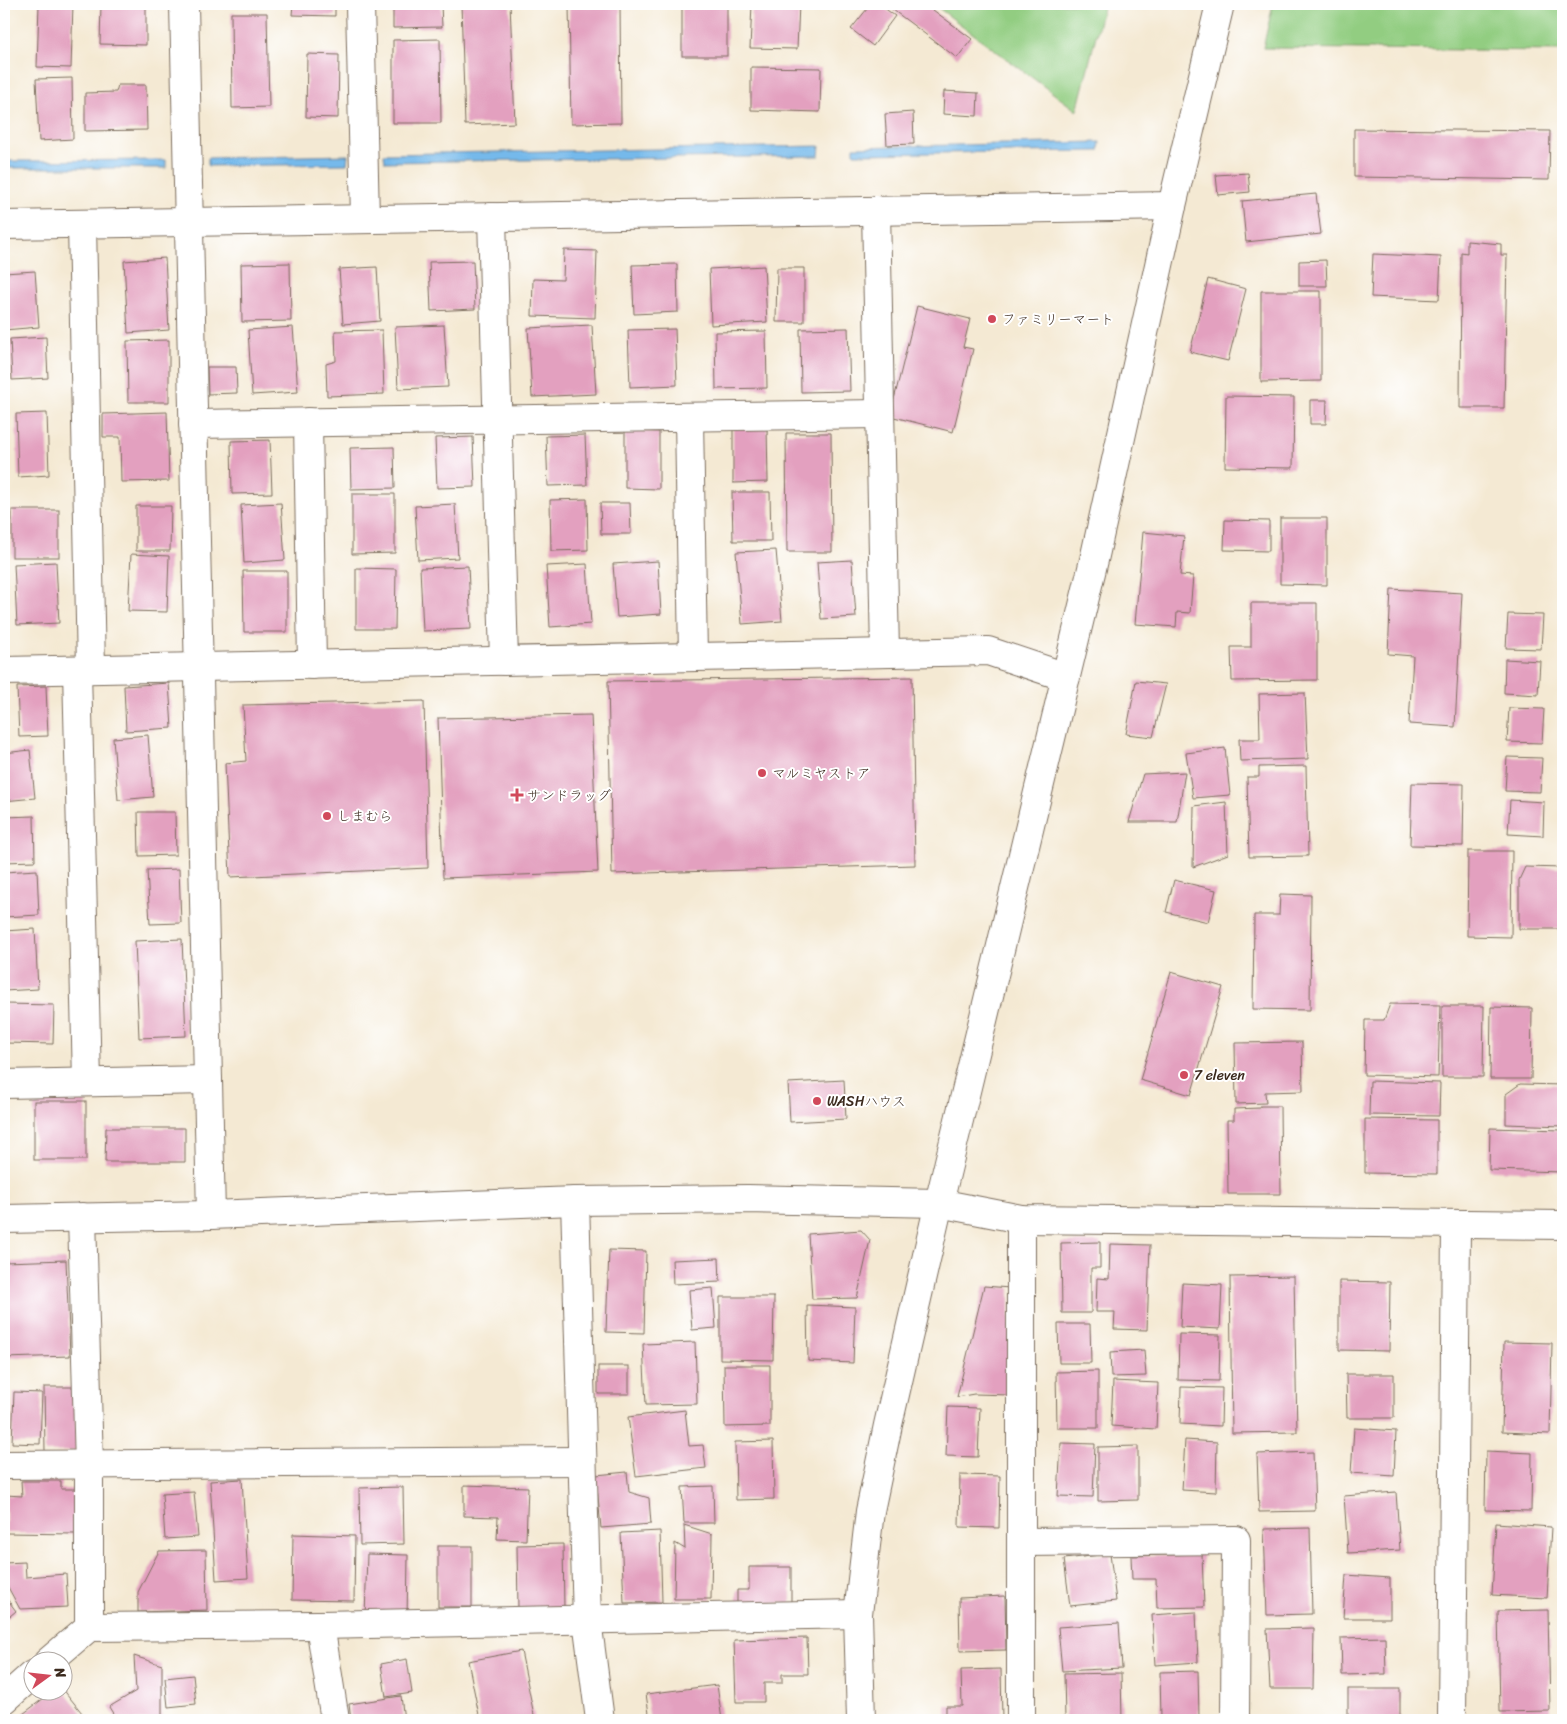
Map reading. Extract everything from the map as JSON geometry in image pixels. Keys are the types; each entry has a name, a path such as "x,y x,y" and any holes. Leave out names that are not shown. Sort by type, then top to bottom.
{"street":[{"path":"184,4 211,1215"},
{"path":"360,4 365,219"},
{"path":"861,1720 858,1614 870,1511 939,1203 1094,560 1172,206 1220,4"},
{"path":"4,225 1172,206"},
{"path":"876,210 885,653"},
{"path":"492,217 504,661"},
{"path":"82,224 87,1082"},
{"path":"193,424 880,414"},
{"path":"689,417 693,657"},
{"path":"308,422 312,665"},
{"path":"4,671 988,651 1066,677"},
{"path":"4,1084 208,1080"},
{"path":"4,1219 211,1215 576,1201 748,1199 939,1203 1021,1219 1563,1225"},
{"path":"576,1201 587,1620 600,1720"},
{"path":"82,1217 89,1465 89,1627"},
{"path":"1021,1219 1021,1720"},
{"path":"1452,1720 1456,1225"},
{"path":"4,1465 582,1461"},
{"path":"1021,1542 1236,1540 1235,1720"},
{"path":"60,1652 89,1627 320,1626 858,1614"},
{"path":"320,1626 335,1720"},
{"path":"4,1700 22,1684"}],"green space":[{"path":"933,4 1104,4 1077,111"},
{"path":"1273,4 1563,4 1563,51 1263,48"}],"water":[{"path":"1100,142 1099,151 854,154 854,147"},
{"path":"820,146 819,156 385,162 384,154"},
{"path":"348,155 347,164 208,166 208,158"},
{"path":"166,160 166,168 9,168 9,161"}],"building":[{"path":"39,4 73,4 71,68 37,67"},
{"path":"101,4 146,4 146,45 100,44"},
{"path":"293,4 335,4 335,16 292,15"},
{"path":"393,4 441,4 442,27 393,28"},
{"path":"461,4 510,4 515,123 465,125"},
{"path":"569,4 620,4 621,123 571,124"},
{"path":"682,4 727,4 727,56 682,56"},
{"path":"752,4 799,4 797,49 750,48"},
{"path":"871,4 879,4 895,16 873,46 851,29"},
{"path":"885,4 925,4 972,39 957,58"},
{"path":"231,13 267,13 269,107 232,108"},
{"path":"440,39 441,123 393,123 393,40"},
{"path":"307,54 339,55 338,118 306,117"},
{"path":"751,67 821,68 820,112 751,110"},
{"path":"72,78 73,139 39,141 36,79"},
{"path":"118,85 146,85 147,130 85,131 85,93 116,92"},
{"path":"944,91 978,93 977,116 943,114"},
{"path":"913,112 914,144 887,145 885,114"},
{"path":"1354,129 1550,131 1549,180 1354,177"},
{"path":"1248,173 1250,192 1218,195 1216,175"},
{"path":"1316,194 1321,234 1246,242 1242,201"},
{"path":"1467,241 1501,244 1501,255 1507,255 1504,408 1460,408 1461,252 1467,253"},
{"path":"564,250 597,251 595,318 532,316 533,279 563,280"},
{"path":"1373,254 1441,257 1439,300 1371,297"},
{"path":"165,258 169,330 128,333 124,261"},
{"path":"1326,260 1327,286 1299,286 1299,261"},
{"path":"473,261 475,309 431,311 429,262"},
{"path":"290,263 291,321 242,322 241,264"},
{"path":"677,264 678,312 634,314 632,265"},
{"path":"764,266 767,322 711,325 709,269"},
{"path":"377,267 380,321 343,324 339,269"},
{"path":"777,268 804,268 804,322 776,322"},
{"path":"35,271 39,327 4,330 4,273"},
{"path":"1208,279 1246,289 1228,361 1190,352"},
{"path":"1261,291 1321,291 1321,381 1261,382"},
{"path":"917,306 970,319 963,347 973,349 953,432 890,416"},
{"path":"444,325 448,387 398,389 395,327"},
{"path":"592,325 596,394 532,397 528,328"},
{"path":"293,327 298,392 252,395 248,330"},
{"path":"848,328 850,391 801,392 800,329"},
{"path":"675,329 677,385 630,387 628,330"},
{"path":"382,330 384,394 327,396 326,364 336,361 335,331"},
{"path":"766,331 767,388 716,389 715,332"},
{"path":"46,337 48,378 12,380 10,339"},
{"path":"169,340 169,402 128,402 127,341"},
{"path":"207,367 236,367 237,393 208,394"},
{"path":"1226,396 1294,397 1293,468 1225,467"},
{"path":"1310,400 1327,400 1326,424 1310,424"},
{"path":"167,412 169,481 121,482 120,437 103,437 103,414"},
{"path":"47,413 49,475 18,477 16,414"},
{"path":"767,427 768,482 733,483 733,428"},
{"path":"625,431 659,432 659,489 625,488"},
{"path":"786,433 831,433 832,552 787,552"},
{"path":"585,435 587,485 548,486 546,436"},
{"path":"473,437 475,487 437,488 435,438"},
{"path":"270,440 272,493 232,494 231,441"},
{"path":"394,447 395,488 351,489 350,448"},
{"path":"732,492 770,492 771,541 733,541"},
{"path":"352,494 395,494 395,553 352,554"},
{"path":"587,499 588,550 551,551 550,500"},
{"path":"281,503 285,560 244,563 241,505"},
{"path":"600,503 630,503 631,534 601,534"},
{"path":"455,504 458,558 418,560 415,506"},
{"path":"136,506 171,506 170,551 136,551"},
{"path":"12,510 59,510 59,557 12,557"},
{"path":"1280,518 1327,518 1327,585 1280,584"},
{"path":"1225,520 1269,521 1269,551 1224,550"},
{"path":"1143,532 1184,536 1180,575 1193,576 1190,613 1177,612 1176,627 1135,624"},
{"path":"776,550 782,621 742,624 736,552"},
{"path":"131,554 169,556 167,612 128,611"},
{"path":"852,560 856,617 821,619 817,562"},
{"path":"658,561 661,614 617,617 613,564"},
{"path":"56,562 59,623 17,625 14,564"},
{"path":"587,564 591,624 550,627 546,566"},
{"path":"468,566 471,629 423,631 420,568"},
{"path":"356,568 396,569 395,629 356,629"},
{"path":"243,571 287,571 287,632 244,632"},
{"path":"1391,589 1462,593 1455,727 1409,724 1413,656 1388,654"},
{"path":"1251,603 1317,603 1317,680 1232,681 1231,647 1251,647"},
{"path":"1508,614 1543,615 1541,649 1506,648"},
{"path":"1505,659 1540,661 1538,695 1504,693"},
{"name":"マルミヤストア","path":"912,677 915,865 612,874 608,681"},
{"path":"1136,681 1166,684 1153,737 1126,734"},
{"path":"169,683 172,728 126,731 124,686"},
{"path":"46,686 48,736 19,737 17,687"},
{"path":"1305,693 1308,759 1240,761 1239,739 1260,739 1259,694"},
{"name":"しまむら","path":"424,701 428,868 230,877 225,763 246,761 243,705"},
{"path":"1509,708 1544,709 1542,743 1507,742"},
{"name":"サンドラッグ","path":"591,715 598,872 443,878 438,718"},
{"path":"148,735 153,797 118,800 113,738"},
{"path":"1225,748 1230,795 1193,798 1186,753"},
{"path":"30,750 35,798 4,801 4,753"},
{"path":"1507,757 1542,758 1540,792 1505,791"},
{"path":"1306,766 1308,856 1249,857 1247,777 1259,777 1259,767"},
{"path":"1185,772 1177,822 1129,822 1143,774"},
{"path":"1412,783 1464,784 1463,846 1410,845"},
{"path":"1510,800 1544,802 1543,836 1508,834"},
{"path":"1226,802 1228,854 1193,867 1194,806"},
{"path":"138,812 175,812 176,855 139,856"},
{"path":"34,816 35,861 4,862 4,817"},
{"path":"1468,851 1512,851 1511,937 1467,936"},
{"path":"1525,867 1563,868 1563,929 1519,929 1519,880"},
{"path":"179,869 181,923 150,924 147,870"},
{"path":"37,870 39,915 4,917 4,872"},
{"path":"1174,880 1216,890 1208,922 1166,912"},
{"path":"1280,894 1311,895 1310,1010 1253,1009 1254,915 1279,915"},
{"path":"35,929 38,989 4,991 4,931"},
{"path":"182,939 186,1036 139,1038 135,941"},
{"path":"1171,972 1223,987 1191,1095 1140,1080"},
{"path":"5,1004 54,1005 53,1044 5,1043"},
{"path":"1390,1004 1440,1005 1438,1077 1364,1075 1365,1020 1384,1020"},
{"path":"1442,1006 1484,1006 1483,1077 1442,1077"},
{"path":"1491,1007 1532,1008 1531,1079 1490,1079"},
{"path":"1302,1042 1303,1091 1265,1092 1266,1103 1236,1104 1235,1043"},
{"name":"WASHハウス","path":"844,1080 846,1119 790,1122 788,1083"},
{"path":"1370,1081 1440,1083 1439,1116 1369,1115"},
{"path":"1520,1084 1563,1085 1563,1126 1506,1124 1506,1094"},
{"path":"34,1101 86,1101 86,1160 34,1160"},
{"path":"1260,1106 1280,1106 1281,1194 1228,1194 1227,1120 1234,1120 1234,1109 1260,1108"},
{"path":"1365,1119 1437,1120 1437,1174 1365,1173"},
{"path":"106,1128 185,1128 185,1162 105,1162"},
{"path":"1490,1128 1563,1130 1563,1172 1489,1170"},
{"path":"861,1230 870,1240 857,1298 812,1299 808,1234"},
{"path":"1100,1242 1100,1268 1091,1268 1091,1313 1062,1313 1061,1243"},
{"path":"1110,1244 1150,1245 1147,1330 1114,1329 1115,1312 1096,1312 1097,1278 1109,1279"},
{"path":"609,1250 646,1251 644,1333 606,1332"},
{"path":"719,1258 720,1282 673,1284 672,1260"},
{"path":"66,1260 70,1356 4,1358 4,1262"},
{"path":"1294,1276 1297,1432 1232,1433 1230,1277"},
{"path":"1339,1281 1390,1282 1389,1351 1339,1350"},
{"path":"1182,1283 1222,1285 1220,1329 1180,1327"},
{"path":"984,1286 1010,1288 1010,1395 974,1394 957,1397"},
{"path":"713,1288 716,1328 692,1330 689,1290"},
{"path":"720,1297 774,1297 773,1360 720,1359"},
{"path":"807,1305 855,1307 853,1363 808,1361"},
{"path":"1058,1324 1090,1324 1091,1363 1059,1363"},
{"path":"1179,1334 1220,1335 1219,1381 1178,1380"},
{"path":"695,1342 697,1404 646,1405 643,1344"},
{"path":"1504,1342 1552,1343 1550,1434 1502,1432"},
{"path":"1144,1350 1146,1376 1111,1377 1110,1352"},
{"path":"724,1365 770,1365 770,1426 725,1427"},
{"path":"598,1366 629,1366 629,1394 598,1394"},
{"path":"1098,1371 1098,1428 1057,1428 1056,1372"},
{"path":"1346,1374 1394,1374 1394,1418 1347,1418"},
{"path":"1113,1381 1158,1383 1156,1429 1111,1426"},
{"path":"44,1387 76,1387 76,1451 45,1452"},
{"path":"1181,1387 1222,1388 1221,1426 1180,1424"},
{"path":"14,1392 42,1393 40,1444 12,1443"},
{"path":"948,1407 980,1408 978,1457 946,1456"},
{"path":"685,1410 689,1446 703,1445 706,1468 636,1476 628,1417"},
{"path":"1354,1428 1396,1431 1394,1476 1351,1473"},
{"path":"1185,1440 1217,1442 1216,1492 1182,1490"},
{"path":"773,1441 774,1499 736,1500 735,1442"},
{"path":"1061,1443 1095,1444 1093,1497 1058,1496"},
{"path":"1138,1446 1138,1500 1098,1501 1098,1447"},
{"path":"1486,1451 1532,1453 1531,1511 1485,1510"},
{"path":"1313,1452 1315,1511 1259,1512 1257,1454"},
{"path":"627,1472 629,1492 649,1498 651,1524 601,1528 596,1475"},
{"path":"960,1475 1000,1476 999,1528 959,1527"},
{"path":"242,1479 248,1578 216,1580 210,1481"},
{"path":"21,1481 61,1481 61,1489 76,1489 75,1534 6,1533 6,1495 22,1496"},
{"path":"464,1485 528,1487 526,1540 497,1539 498,1517 464,1516"},
{"path":"713,1486 714,1523 684,1523 682,1487"},
{"path":"403,1487 404,1544 360,1545 359,1488"},
{"path":"194,1492 198,1537 165,1539 162,1494"},
{"path":"1396,1492 1400,1550 1348,1553 1344,1496"},
{"path":"1496,1523 1551,1527 1547,1598 1492,1595"},
{"path":"684,1525 712,1534 711,1599 674,1599 675,1543 685,1549"},
{"path":"1310,1528 1312,1614 1267,1615 1264,1529"},
{"path":"660,1531 662,1602 624,1603 621,1533"},
{"path":"293,1534 355,1536 354,1601 292,1600"},
{"path":"563,1544 564,1609 518,1609 517,1545"},
{"path":"438,1546 472,1546 472,1607 438,1607"},
{"path":"206,1550 207,1610 138,1612 138,1592 159,1551"},
{"path":"367,1554 408,1555 407,1619 365,1617"},
{"path":"1110,1554 1116,1601 1070,1606 1064,1559"},
{"path":"1202,1554 1204,1607 1157,1608 1156,1579 1132,1579 1131,1556"},
{"path":"25,1562 26,1577 66,1574 68,1607 20,1609 4,1580 4,1563"},
{"path":"749,1567 791,1567 791,1603 737,1603 737,1590 749,1590"},
{"path":"1346,1575 1390,1578 1390,1618 1343,1618"},
{"path":"4,1595 16,1611 4,1621"},
{"path":"1005,1596 1006,1650 960,1651 959,1598"},
{"path":"1548,1610 1550,1711 1500,1712 1498,1611"},
{"path":"1196,1612 1198,1662 1155,1665 1152,1615"},
{"path":"1119,1623 1122,1668 1062,1671 1058,1627"},
{"path":"1314,1628 1313,1689 1270,1689 1267,1629"},
{"path":"1385,1637 1386,1674 1342,1675 1341,1638"},
{"path":"807,1638 808,1674 782,1674 782,1683 764,1683 764,1702 736,1702 734,1640"},
{"path":"521,1651 535,1720 480,1720 468,1661"},
{"path":"134,1656 162,1665 162,1717 157,1720 117,1720 109,1707 136,1691"},
{"path":"407,1659 412,1693 386,1697 381,1664"},
{"path":"1001,1669 1002,1720 946,1720 946,1706 962,1706 961,1670"},
{"path":"1198,1671 1199,1717 1161,1718 1160,1672"},
{"path":"1121,1673 1122,1720 1065,1720 1064,1674"},
{"path":"193,1675 196,1704 168,1707 165,1678"},
{"path":"717,1685 722,1720 650,1720 646,1694"},
{"path":"1348,1689 1400,1689 1400,1720 1348,1720"},
{"path":"401,1696 404,1720 351,1720 349,1704"},
{"path":"72,1700 86,1718 83,1720 15,1720 39,1702"}],"place":[{"name":"ファミリーマート","path":"992,319"},
{"name":"マルミヤストア","path":"762,773"},
{"name":"サンドラッグ","path":"517,795"},
{"name":"しまむら","path":"327,816"},
{"name":"7 eleven","path":"1184,1075"},
{"name":"WASHハウス","path":"817,1101"}]}
